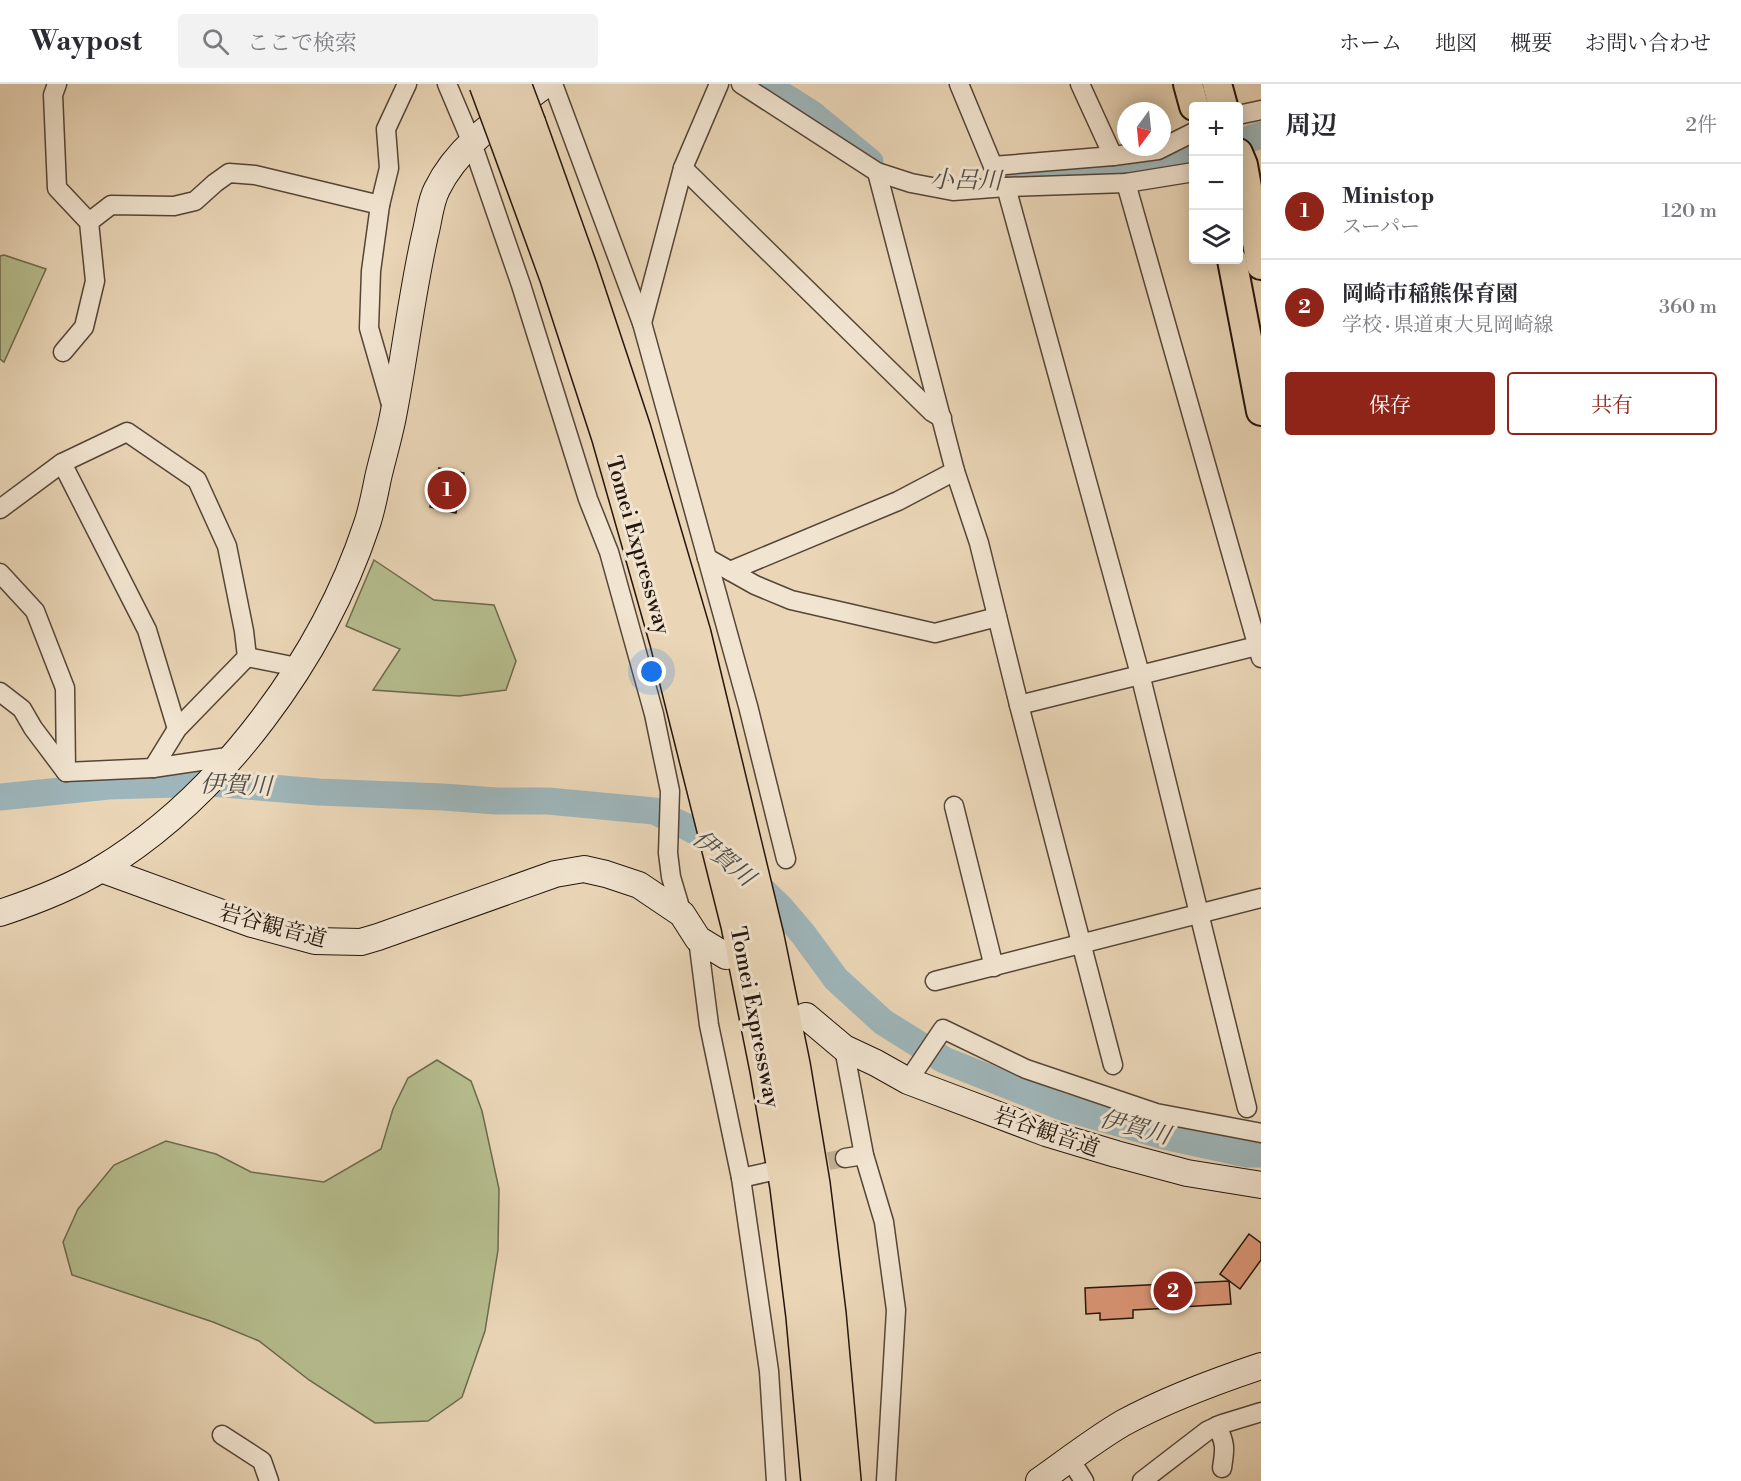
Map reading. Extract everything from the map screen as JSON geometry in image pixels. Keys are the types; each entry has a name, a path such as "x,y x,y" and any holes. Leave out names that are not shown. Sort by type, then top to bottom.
{"highway":[{"name":"Tomei Expressway","path":"486,84 517,131 580,267 634,430 694,634 744,849 767,1070 788,1187 803,1316 818,1481"},
{"name":"Tomei Expressway","path":"514,84 517,131 556,275 609,438 667,642 711,819 753,931 793,1064 813,1184 829,1314 844,1481"}],"main road":[{"path":"1188,84 1193,102"},
{"path":"1217,84 1222,102"},
{"path":"1248,161 1261,265"},
{"path":"1233,264 1261,411"}],"street":[{"path":"57,84 53,95 57,188 89,222 95,281 84,327 63,352"},
{"path":"394,413 369,328 371,271 380,205 389,168 386,129 407,84"},
{"path":"447,84 472,143 521,285 588,500 609,552 654,714 670,791 671,877 682,914 698,939 709,1024 741,1178 769,1371 776,1481"},
{"path":"0,913 34,902 101,869 149,835 184,807 257,729 327,618 367,523 394,413 418,268 436,190 460,153 546,84"},
{"path":"553,84 642,323 748,706 786,859"},
{"path":"642,323 683,168 719,84"},
{"path":"741,84 877,172 911,183 953,191 1126,183 1189,173"},
{"path":"959,84 993,166 1158,150 1189,134"},
{"path":"1080,84 1113,156"},
{"path":"1243,114 1261,110"},
{"path":"683,168 932,412 942,418"},
{"path":"877,172 955,471 979,543 1113,1065"},
{"path":"89,222 111,205 174,206 195,201 229,173 255,175 380,205"},
{"path":"1019,705 1140,674 1260,650 1126,183"},
{"path":"1006,187 1140,674 1247,1108"},
{"path":"0,509 62,463 127,432 197,480 226,546 247,657"},
{"path":"62,463 147,630 177,729"},
{"path":"730,571 898,501 955,471"},
{"path":"707,558 755,585 791,600 935,633 997,617"},
{"path":"0,573 35,611 65,688 66,772"},
{"path":"247,657 297,668"},
{"path":"153,768 177,729 247,657"},
{"path":"0,692 22,709 33,728 66,772"},
{"path":"66,772 153,768 229,761"},
{"path":"954,806 994,967"},
{"name":"岩谷観音道","path":"101,869 252,924 315,941 361,942 555,874 584,869 639,885 682,914"},
{"path":"935,981 1261,898"},
{"path":"698,939 726,956"},
{"name":"岩谷観音道","path":"806,1016 844,1048 876,1062 914,1072 1046,1132 1187,1173 1261,1185"},
{"path":"914,1072 943,1029 1026,1069 1156,1113 1261,1133"},
{"path":"844,1048 864,1155 884,1222 896,1310 886,1481"},
{"path":"845,1158 864,1155"},
{"path":"741,1178 768,1172"},
{"path":"1039,1481 1122,1424 1170,1399 1261,1366"},
{"path":"1142,1481 1207,1431 1261,1412"},
{"path":"1217,1426 1224,1440 1225,1452 1222,1468"},
{"path":"222,1436 262,1461 269,1481"},
{"path":"1070,1459 1084,1481"}],"green space":[{"path":"4,255 46,269 4,362 0,359 0,256"},
{"path":"374,560 434,600 494,605 516,661 506,690 459,696 373,690 400,649 346,626"},
{"path":"437,1060 471,1081 482,1111 499,1189 498,1250 485,1331 462,1397 428,1421 375,1423 309,1380 259,1341 213,1322 72,1275 63,1242 78,1209 114,1165 166,1141 216,1154 251,1172 324,1182 381,1149 393,1109 408,1078"}],"building":[{"path":"439,468 464,473 456,513 430,507"},
{"path":"1249,1234 1261,1243 1261,1260 1240,1289 1220,1274"},
{"path":"1229,1281 1231,1304 1181,1307 1180,1290 1170,1291 1171,1308 1133,1310 1133,1318 1100,1320 1100,1313 1086,1314 1085,1288"}],"waterway":[{"name":"小呂川","path":"765,84 812,114 870,162"},
{"name":"小呂川","path":"1243,141 1261,135"},
{"name":"小呂川","path":"1018,180 1153,166 1190,156"},
{"name":"伊賀川","path":"0,797 109,786 211,783 319,792 496,801 548,801 654,811 705,836 780,907 836,979 883,1022 944,1060 1062,1107 1164,1136 1247,1154 1261,1154"}],"tunnel":[{"path":"802,1166 845,1158"}],"place":[{"name":"Ministop","path":"447,490"},
{"name":"岡崎市稲熊保育園","path":"1173,1291"}]}
